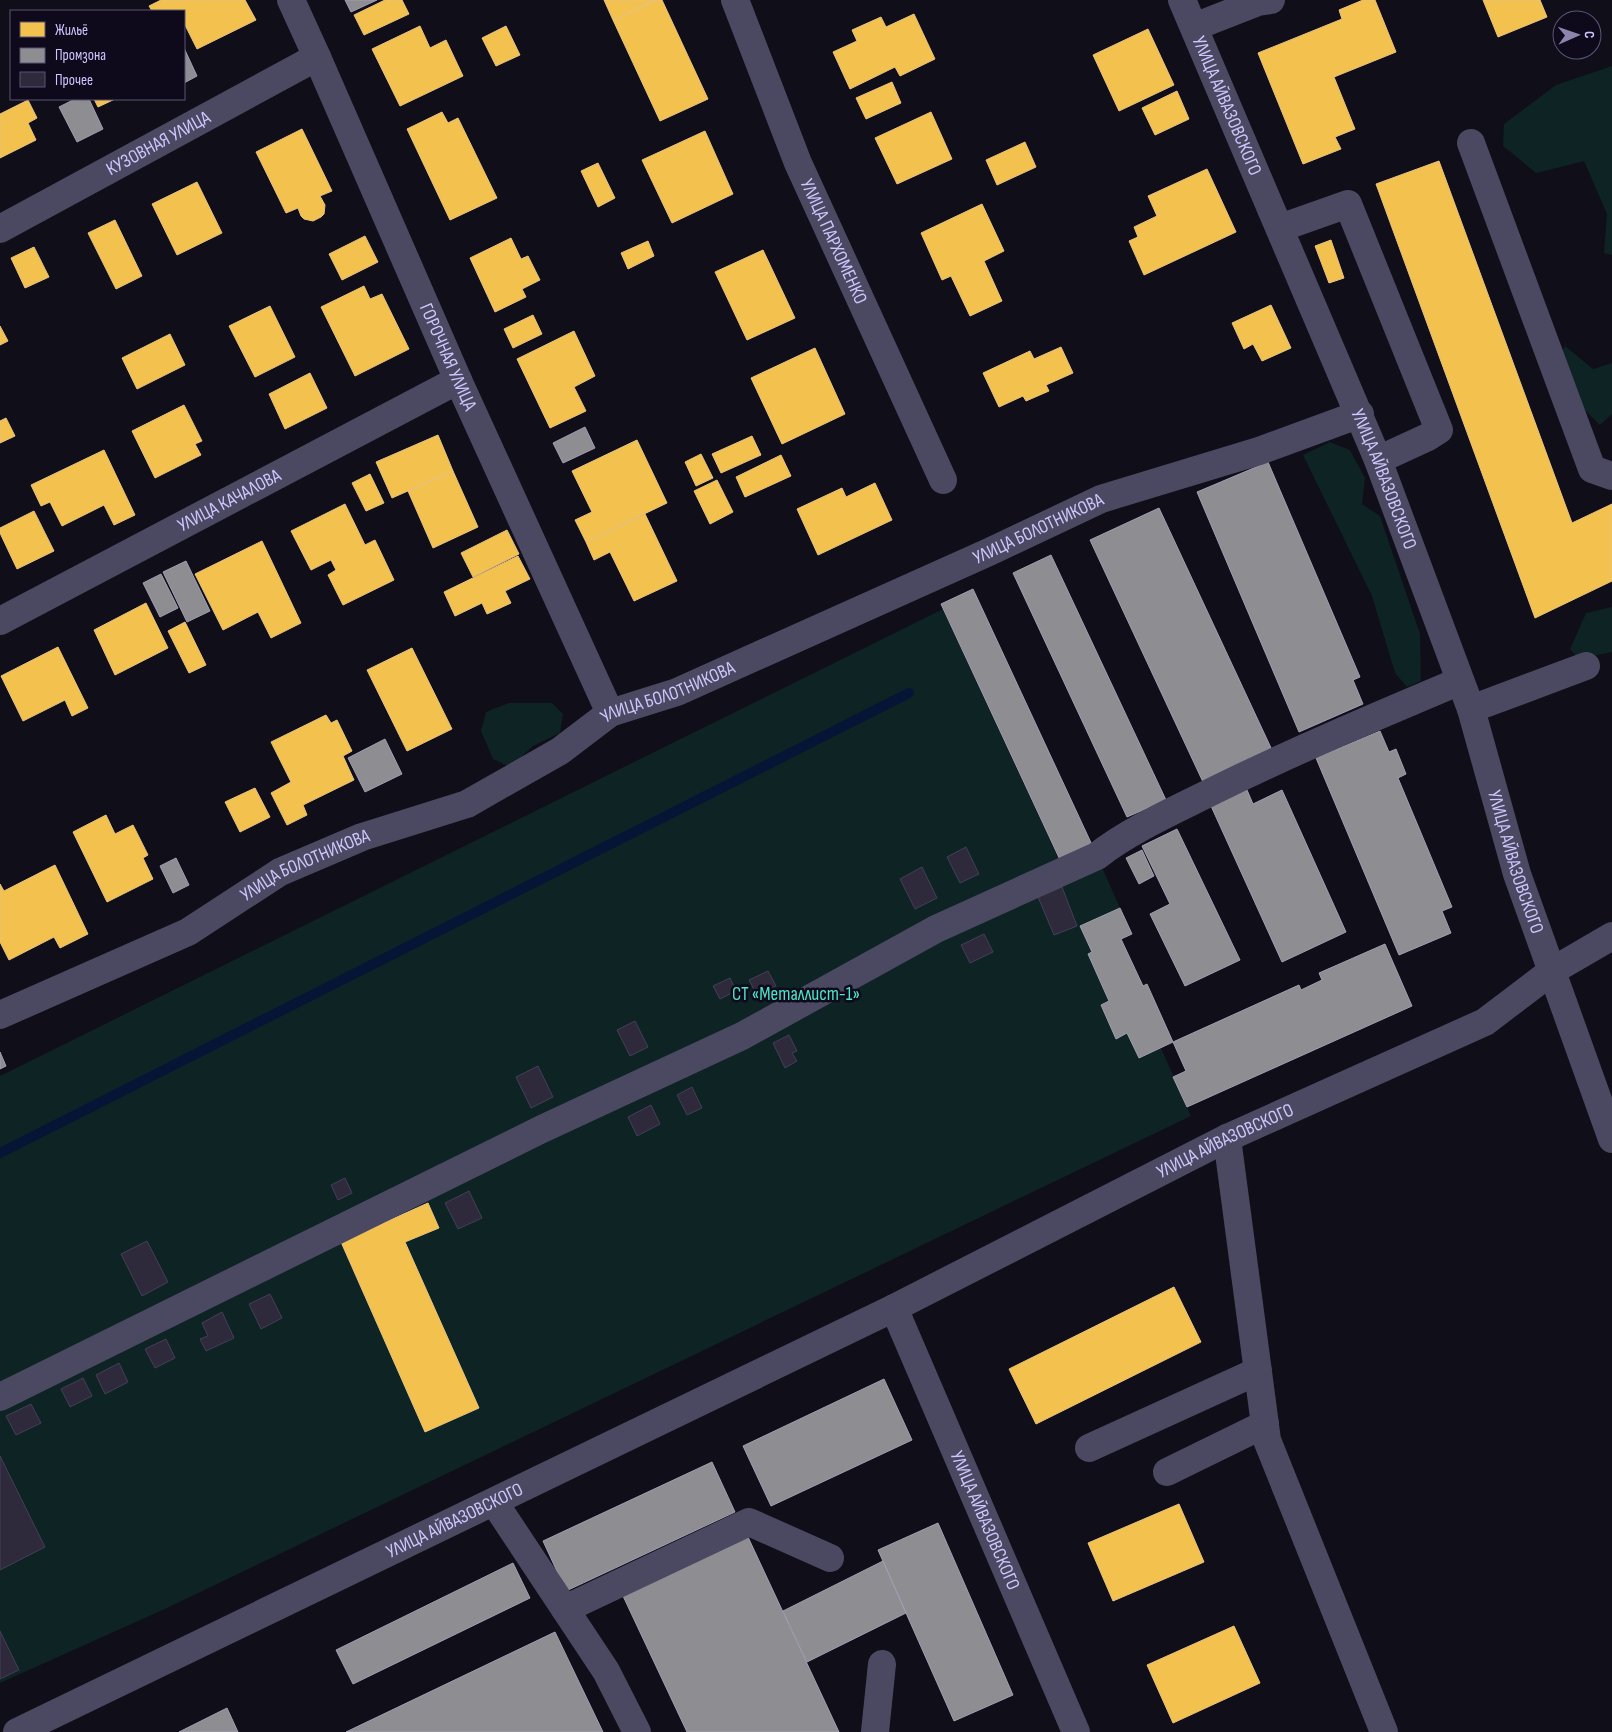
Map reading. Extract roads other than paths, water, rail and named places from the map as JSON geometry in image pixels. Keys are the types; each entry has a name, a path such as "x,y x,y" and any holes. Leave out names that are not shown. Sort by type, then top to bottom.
{"street":[{"name":"ГОРОЧНАЯ УЛИЦА","path":"291,0 458,380 610,713"},
{"name":"УЛИЦА ПАРХОМЕНКО","path":"735,0 798,163 943,480"},
{"name":"УЛИЦА АЙВАЗОВСКОГО","path":"1182,0 1378,460 1471,709 1517,874 1612,1139"},
{"path":"1194,27 1258,2 1271,0"},
{"name":"КУЗОВНАЯ УЛИЦА","path":"0,229 317,57"},
{"path":"1471,143 1592,468 1612,476"},
{"path":"1280,228 1348,204 1439,430 1378,460"},
{"name":"УЛИЦА КАЧАЛОВА","path":"0,621 458,380"},
{"name":"УЛИЦА БОЛОТНИКОВА","path":"0,1015 188,932 280,872 362,837 467,804 560,750 610,713 677,692 980,556 1101,499 1259,451 1360,414"},
{"path":"1471,709 1586,666"},
{"path":"0,1397 534,1134 742,1036 936,928 1097,856 1112,844 1197,799 1290,754 1460,681"},
{"path":"1552,971 1612,936"},
{"name":"УЛИЦА АЙВАЗОВСКОГО","path":"17,1732 894,1308 1227,1138 1485,1022 1552,971"},
{"path":"1227,1138 1267,1440 1384,1732"},
{"name":"УЛИЦА АЙВАЗОВСКОГО","path":"894,1308 1076,1732"},
{"path":"1089,1448 1258,1371"},
{"path":"1167,1472 1265,1424"},
{"path":"494,1502 606,1671 637,1732"},
{"path":"565,1609 748,1522 830,1558"},
{"path":"874,1732 882,1664"}],"waterway":[{"path":"0,1153 909,693"}],"park label":[{"name":"СТ «Металлист-1»","path":"796,994"}]}
